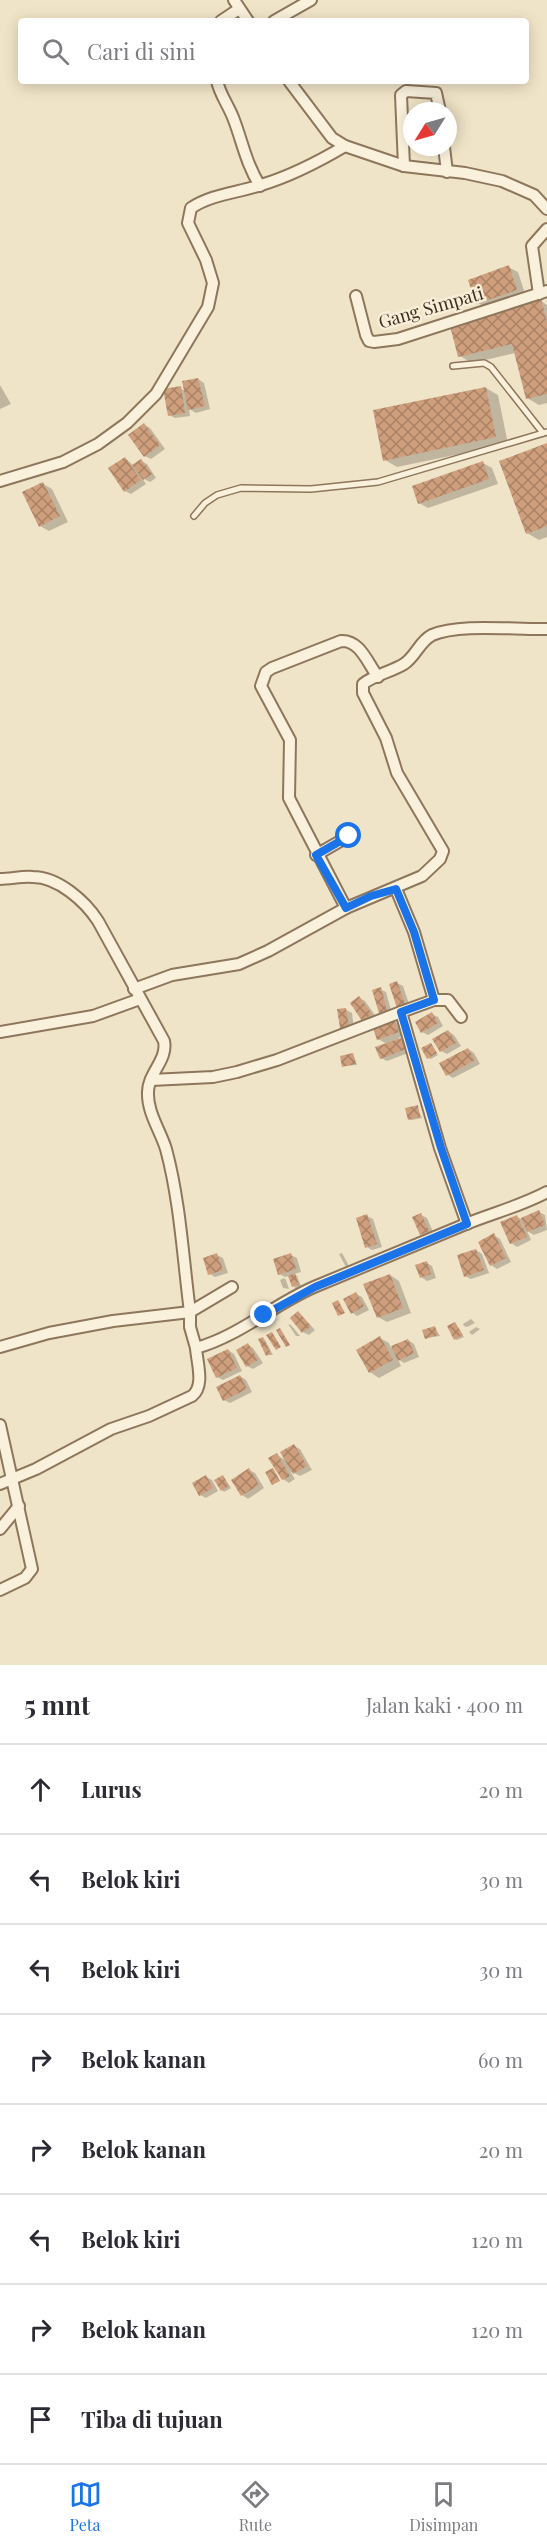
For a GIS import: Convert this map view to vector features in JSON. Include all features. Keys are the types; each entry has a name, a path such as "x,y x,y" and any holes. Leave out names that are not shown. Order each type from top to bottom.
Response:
{"street":[{"path":"279,18 310,0"},
{"path":"224,18 236,5 246,18"},
{"path":"217,84 234,119 248,165 260,186"},
{"path":"291,84 332,138 345,146 404,166 465,173 522,188 534,195 547,209"},
{"path":"403,142 401,94 406,91 436,93 438,102"},
{"path":"0,481 63,462 98,444 127,423 156,394 208,307 213,283 206,260 188,223 191,208 205,199 260,186 300,171 345,146"},
{"path":"404,156 404,166"},
{"path":"445,156 447,172"},
{"path":"543,292 532,246 547,229"},
{"name":"Gang Simpati","path":"356,296 366,335 374,342 399,339 543,292"},
{"path":"0,1032 93,1016 172,975 239,964 268,951 346,908 371,896 396,889 432,869 443,851 397,773 386,738 363,693 363,684 412,658 420,644 432,636 452,629 547,628"},
{"path":"346,908 316,855 289,798 290,740 262,690 262,678 266,672 279,665 341,641 351,640 378,677"},
{"path":"316,855 349,836"},
{"path":"0,879 34,877 47,879 85,903 98,921 165,1046 148,1092 151,1112 165,1148 175,1193 190,1327 196,1348 199,1378 196,1393 192,1396 149,1416 111,1429 36,1469 0,1484"},
{"path":"396,889 414,932 434,1000"},
{"path":"151,1080 213,1077 245,1070 442,998 448,1000 461,1017"},
{"path":"401,1012 441,1148 467,1224"},
{"path":"196,1348 242,1328 284,1302 315,1287 547,1192"},
{"path":"0,1347 49,1333 113,1321 190,1312 232,1287"},
{"path":"0,1425 32,1569 25,1578 0,1590"},
{"path":"0,1529 19,1506"}],"lane":[{"path":"194,516 205,503 217,495 241,488 311,489 378,482 545,432 491,367 484,363 453,366"}],"building":[{"path":"509,265 517,290 476,304 468,280"},
{"path":"541,299 547,322 547,394 526,399 512,344 458,357 449,322"},
{"path":"198,378 205,406 188,410 182,381"},
{"path":"181,386 185,413 168,416 163,389"},
{"path":"486,387 496,437 383,461 373,410"},
{"path":"144,423 160,445 144,457 128,435"},
{"path":"547,443 547,526 526,534 499,461"},
{"path":"125,457 141,480 124,492 108,468"},
{"path":"141,459 152,474 143,480 132,465"},
{"path":"483,461 489,479 418,504 412,486"},
{"path":"43,482 60,516 39,527 22,492"},
{"path":"397,981 405,1004 397,1008 389,984"},
{"path":"381,987 387,1011 379,1013 372,990"},
{"path":"359,996 372,1014 362,1021 350,1003"},
{"path":"346,1008 349,1027 340,1028 337,1009"},
{"path":"432,1012 438,1023 421,1033 415,1022"},
{"path":"395,1021 399,1032 377,1040 373,1028"},
{"path":"448,1030 456,1043 440,1052 432,1039"},
{"path":"401,1038 406,1049 380,1059 375,1047"},
{"path":"431,1043 437,1053 427,1059 421,1048"},
{"path":"468,1048 475,1060 446,1076 439,1063"},
{"path":"353,1053 356,1064 342,1067 340,1056"},
{"path":"418,1105 420,1117 408,1120 405,1108"},
{"path":"539,1210 545,1225 527,1232 521,1218"},
{"path":"421,1213 429,1231 420,1235 412,1217"},
{"path":"367,1214 377,1244 365,1248 356,1218"},
{"path":"517,1215 527,1237 510,1244 500,1222"},
{"path":"494,1233 506,1258 490,1266 478,1242"},
{"path":"476,1249 484,1270 464,1277 457,1255"},
{"path":"217,1253 223,1270 208,1275 203,1258"},
{"path":"291,1253 296,1269 278,1275 273,1259"},
{"path":"427,1261 431,1274 420,1278 415,1265"},
{"path":"295,1273 299,1285 292,1287 288,1276"},
{"path":"390,1274 403,1308 377,1318 363,1284"},
{"path":"356,1292 364,1306 351,1314 343,1299"},
{"path":"338,1300 345,1313 338,1316 332,1303"},
{"path":"298,1311 311,1326 302,1333 290,1318"},
{"path":"455,1322 463,1335 454,1340 447,1326"},
{"path":"435,1326 438,1335 425,1339 422,1330"},
{"path":"280,1328 290,1345 286,1347 276,1330"},
{"path":"272,1332 281,1347 276,1350 266,1335"},
{"path":"380,1336 393,1360 369,1373 356,1350"},
{"path":"263,1337 271,1354 266,1356 258,1339"},
{"path":"408,1339 414,1353 398,1361 391,1346"},
{"path":"248,1343 258,1360 246,1367 236,1350"},
{"path":"228,1349 237,1368 216,1378 207,1359"},
{"path":"240,1375 247,1389 223,1401 216,1387"},
{"path":"294,1444 307,1466 293,1474 280,1452"},
{"path":"277,1453 290,1476 282,1480 268,1458"},
{"path":"249,1468 259,1485 241,1496 231,1480"},
{"path":"273,1468 280,1481 272,1485 265,1472"},
{"path":"206,1475 213,1488 199,1496 192,1483"},
{"path":"223,1475 229,1486 221,1491 214,1480"}],"route":[{"path":"264,1315 315,1287 382,1257 426,1242 467,1224 441,1148 401,1012 434,1000 414,932 396,889 383,891 346,908 316,855 349,836"}]}
